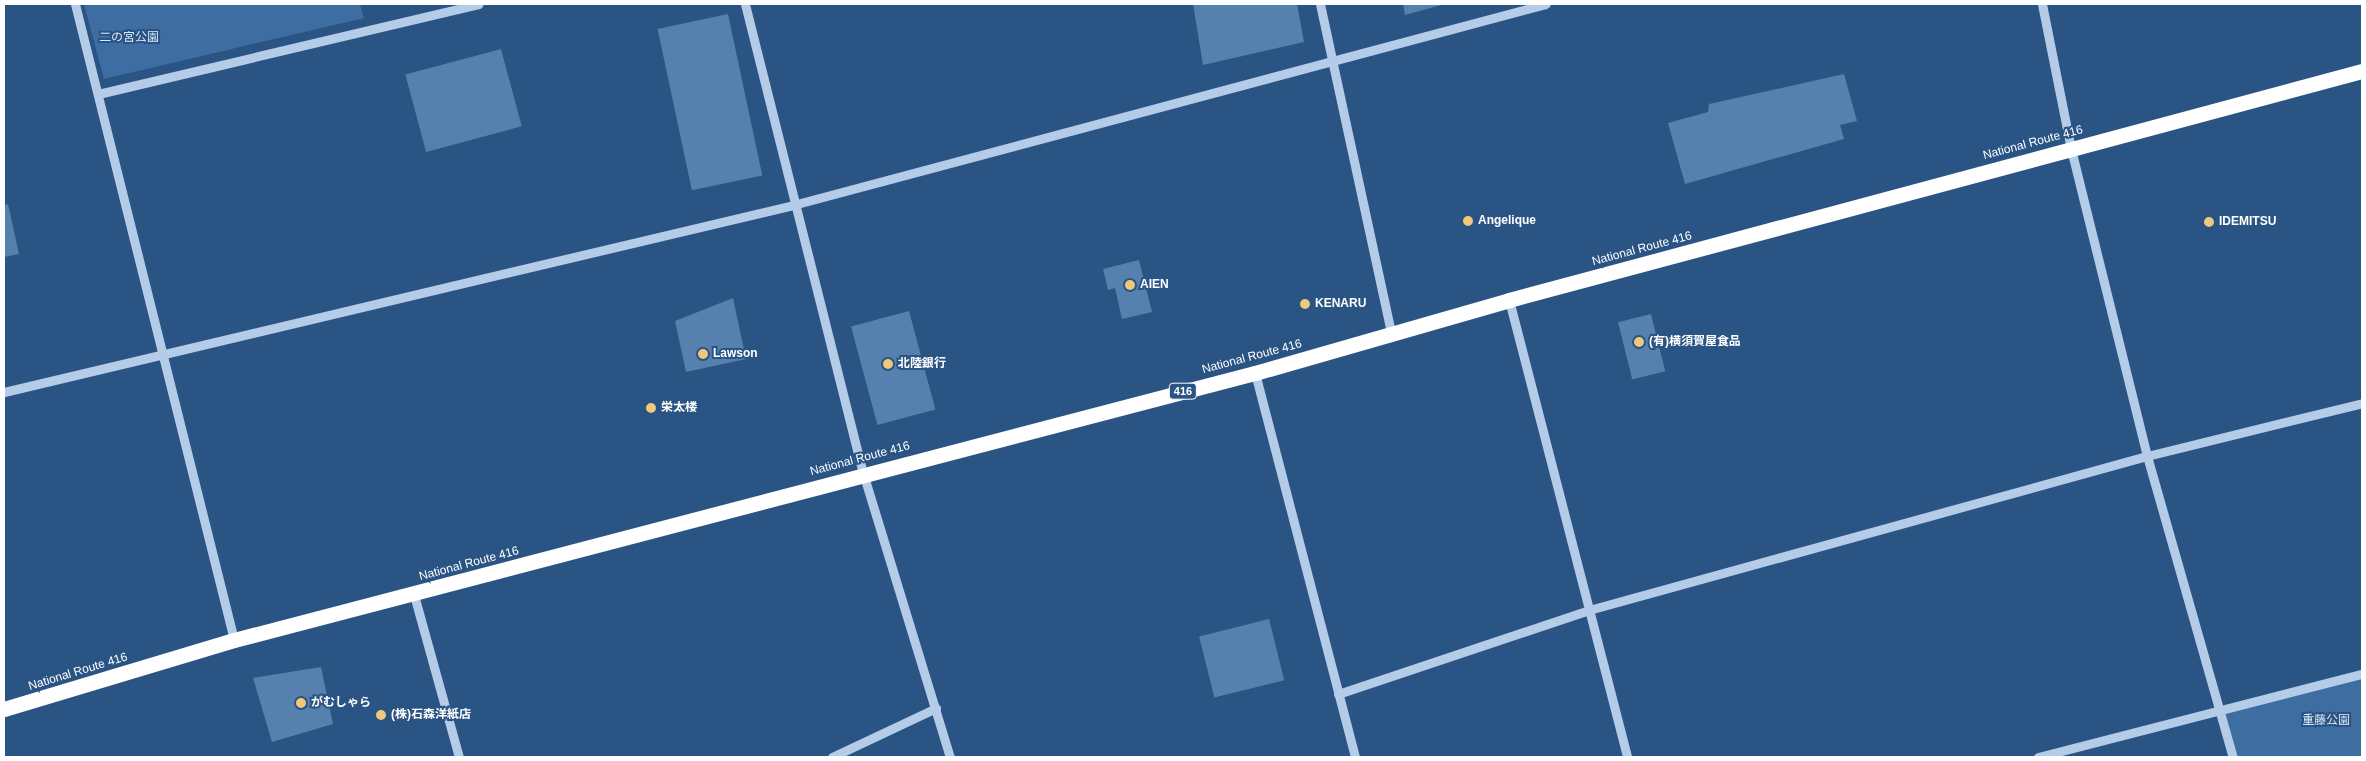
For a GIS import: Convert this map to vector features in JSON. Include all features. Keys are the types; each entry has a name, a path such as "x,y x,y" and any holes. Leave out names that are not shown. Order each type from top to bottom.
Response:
{"highway":[{"name":"National Route 416","path":"4,709 234,640 414,595 863,473 1255,373 1391,332 2362,71"}],"street":[{"path":"75,4 164,352 234,640"},
{"path":"98,94 479,4"},
{"path":"745,4 792,205 863,473 950,757"},
{"path":"1320,4 1391,332"},
{"path":"4,392 164,352 792,205 1332,58 1546,4"},
{"path":"2042,4 2071,149 2147,456 2222,709 2234,757"},
{"path":"1509,300 1627,757"},
{"path":"1255,373 1355,757"},
{"path":"1338,694 1589,610 2147,456 2362,403"},
{"path":"414,595 459,757"},
{"path":"2038,757 2362,674"},
{"path":"832,757 936,708"}],"green space":[{"name":"二の宮公園","path":"84,4 360,4 364,18 104,79"},
{"name":"重藤公園","path":"2362,676 2362,757 2233,757 2222,709"}],"building":[{"path":"1193,4 1297,4 1304,42 1203,65"},
{"path":"1403,4 1445,4 1405,15"},
{"path":"728,14 762,175 692,190 658,29"},
{"path":"501,49 522,126 426,152 405,75"},
{"path":"1844,74 1857,121 1840,125 1844,139 1685,184 1668,123 1708,112 1709,104"},
{"path":"8,204 19,254 4,257 4,206"},
{"path":"1139,260 1152,312 1122,319 1115,288 1108,290 1103,269"},
{"path":"733,298 746,359 686,372 675,321"},
{"path":"909,311 935,410 877,425 851,327"},
{"path":"1651,314 1665,371 1632,379 1618,322"},
{"path":"1269,619 1284,680 1214,698 1199,636"},
{"path":"321,667 333,724 272,742 253,678"}],"place":[{"name":"Angelique","path":"1468,221"},
{"name":"IDEMITSU","path":"2209,222"},
{"name":"AIEN","path":"1130,285"},
{"name":"KENARU","path":"1305,304"},
{"name":"(有)横須賀屋食品","path":"1639,342"},
{"name":"Lawson","path":"703,354"},
{"name":"北陸銀行","path":"888,364"},
{"name":"栄太楼","path":"651,408"},
{"name":"がむしゃら","path":"301,703"},
{"name":"(株)石森洋紙店","path":"381,715"}]}
